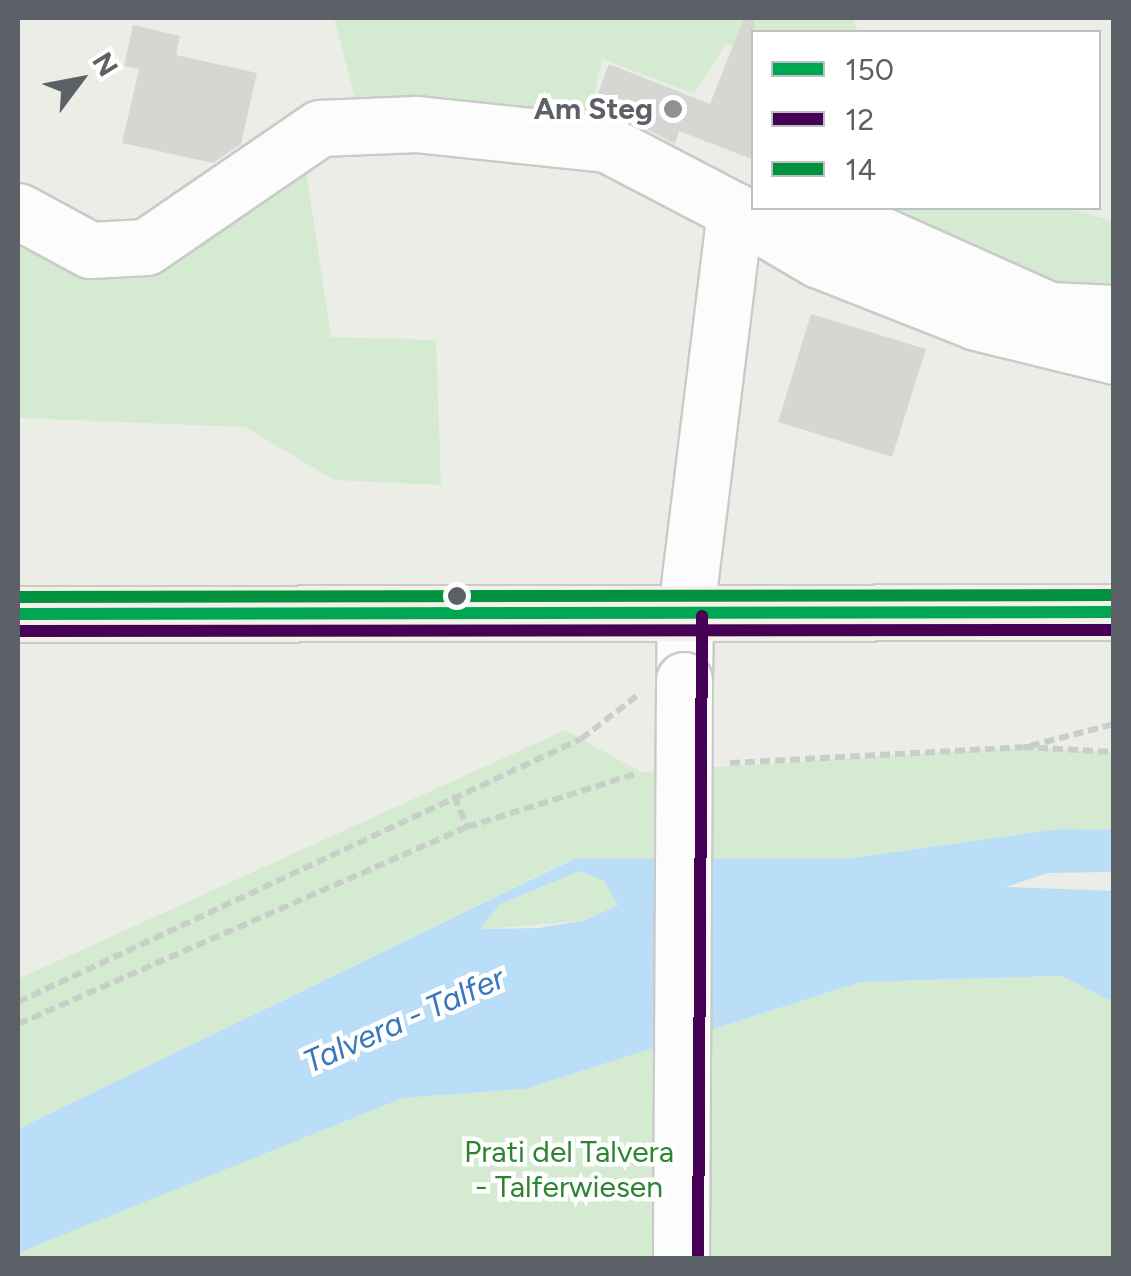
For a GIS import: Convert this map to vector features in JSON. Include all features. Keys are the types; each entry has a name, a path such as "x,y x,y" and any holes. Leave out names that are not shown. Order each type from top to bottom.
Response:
{"main road":[{"path":"18,614 685,616 1114,612"}],"street":[{"path":"18,211 90,250 146,248 320,128 416,124 607,144 819,260 976,322 1114,356"},
{"path":"735,211 866,228 1049,310 1114,312"},
{"path":"681,1258 685,616 735,211"}],"path":[{"path":"1024,747 1114,724"},
{"path":"18,1002 594,729"},
{"path":"710,765 1024,747 1114,752"},
{"path":"18,1024 467,827 572,789 658,770"},
{"path":"454,795 467,827"}],"green space":[{"path":"334,18 853,18 857,30 751,30 751,51 726,44 694,94 602,59 590,115 355,98"},
{"path":"303,150 331,337 436,340 441,485 334,480 245,427 18,418 18,215 90,250"},
{"path":"782,210 1073,210 1113,221 1113,367"},
{"path":"565,730 641,772 1023,747 1113,752 1113,830 1059,829 845,859 573,859 18,1129 18,979"},
{"path":"580,871 604,881 618,905 586,920 479,930 500,904"},
{"name":"Prati del Talvera - Talferwiesen","path":"1062,976 1113,1002 1113,1258 18,1258 18,1253 403,1098 525,1089 861,982"}],"water":[{"path":"1059,829 1113,830 1113,872 1048,873 963,901 952,912 957,920 1027,935 1113,967 1113,1002 1062,976 861,982 525,1089 403,1098 18,1253 18,1129 574,859 845,859","holes":["580,871 604,881 618,905 586,920 538,928 480,929 500,904"]}],"building":[{"name":"Am Steg","path":"744,18 754,18 751,159 679,131 675,144 621,116 591,111 609,64 710,104"},
{"path":"133,25 180,36 176,55 257,73 241,144 213,163 122,143 139,69 124,66"},
{"path":"811,314 926,349 892,457 778,422"}],"waterway":[{"name":"Talvera - Talfer","path":"880,921 1114,930"}],"transit line":[{"name":"14","path":"18,597 1114,595"},
{"name":"150","path":"18,614 1114,612"},
{"name":"12","path":"698,1258 702,616"},
{"name":"12","path":"18,631 1114,630"}],"place":[{"name":"Am Steg","path":"673,109"}]}
